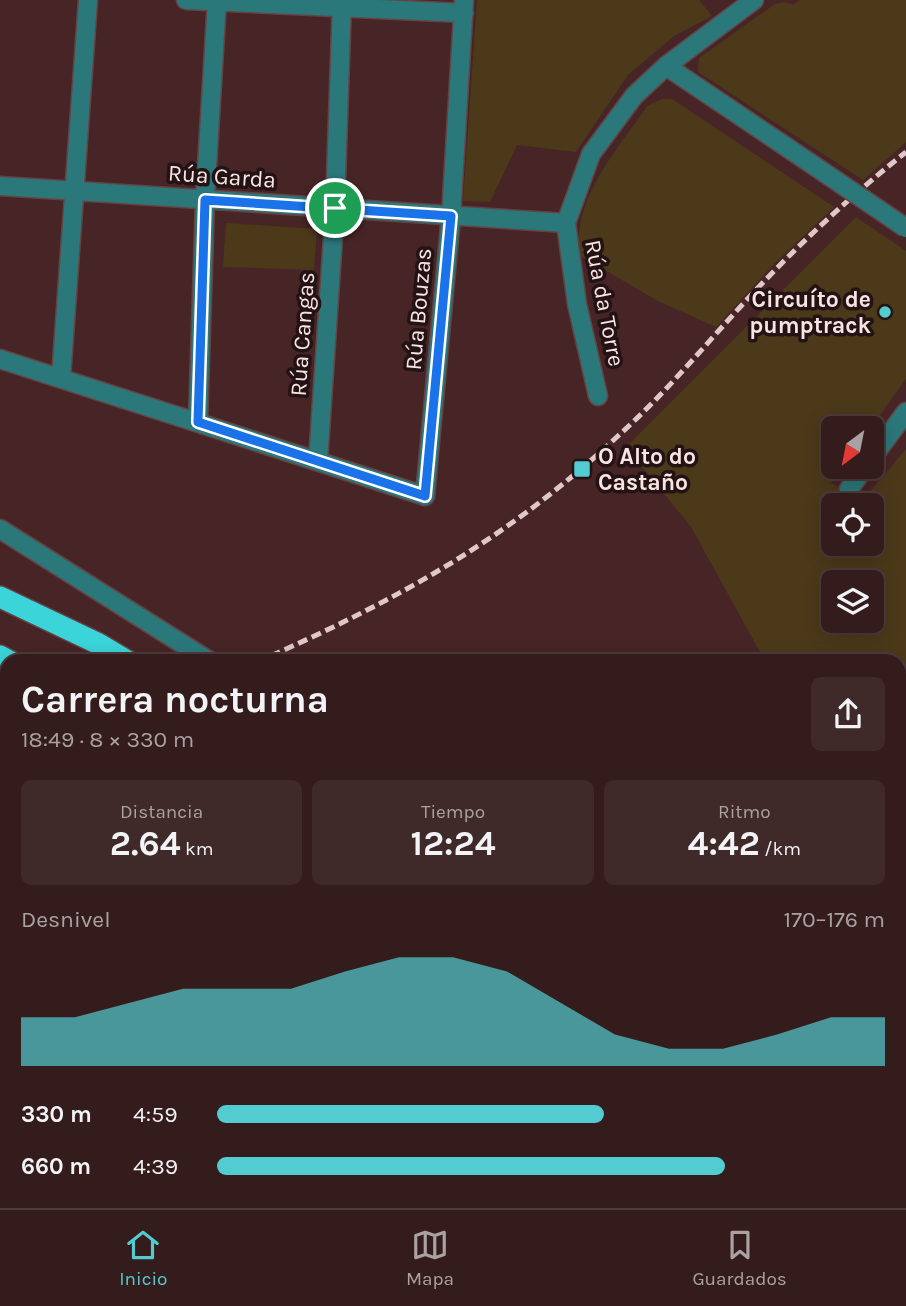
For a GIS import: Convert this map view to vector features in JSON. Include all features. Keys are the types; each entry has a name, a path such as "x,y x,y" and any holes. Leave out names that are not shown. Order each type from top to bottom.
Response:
{"highway":[{"path":"0,597 116,654"}],"street":[{"path":"61,378 88,0"},
{"path":"186,0 464,7"},
{"name":"Rúa da Torre","path":"598,396 577,304 566,223 592,154 634,96 666,66 754,0"},
{"path":"198,422 205,200 217,1"},
{"name":"Rúa Cangas","path":"318,461 335,208 342,4"},
{"name":"Rúa Bouzas","path":"318,461 425,496 451,216 464,7"},
{"path":"666,66 906,228"},
{"name":"Rúa Garda","path":"0,186 566,223"},
{"path":"0,359 318,461"},
{"path":"884,442 906,412"},
{"path":"849,489 856,480"},
{"path":"0,529 198,654"}],"shaded area":[{"path":"477,0 699,0 712,16 674,36 628,75 576,152 517,145 490,202 463,201"},
{"path":"800,0 906,0 906,142 863,180 698,72 699,58 775,4 785,2 793,5"},
{"path":"662,99 672,99 834,207 774,264 716,327 658,301 579,255 583,214 599,176 647,106"},
{"path":"856,217 906,251 906,379 879,416 821,416 821,480 833,480 831,483 847,493 821,493 821,556 884,556 884,493 869,493 880,480 884,480 884,475 906,449 906,654 761,654 691,527 626,447"},
{"path":"226,223 317,229 314,270 223,267"}],"railway":[{"path":"275,654 403,591 448,565 535,506 637,418 790,255 906,152"}],"place":[{"name":"Circuíto de pumptrack","path":"885,312"},
{"name":"O Alto do Castaño","path":"582,469"}],"route":[{"path":"205,200 335,208 451,216 425,496 198,422 205,200"}]}
